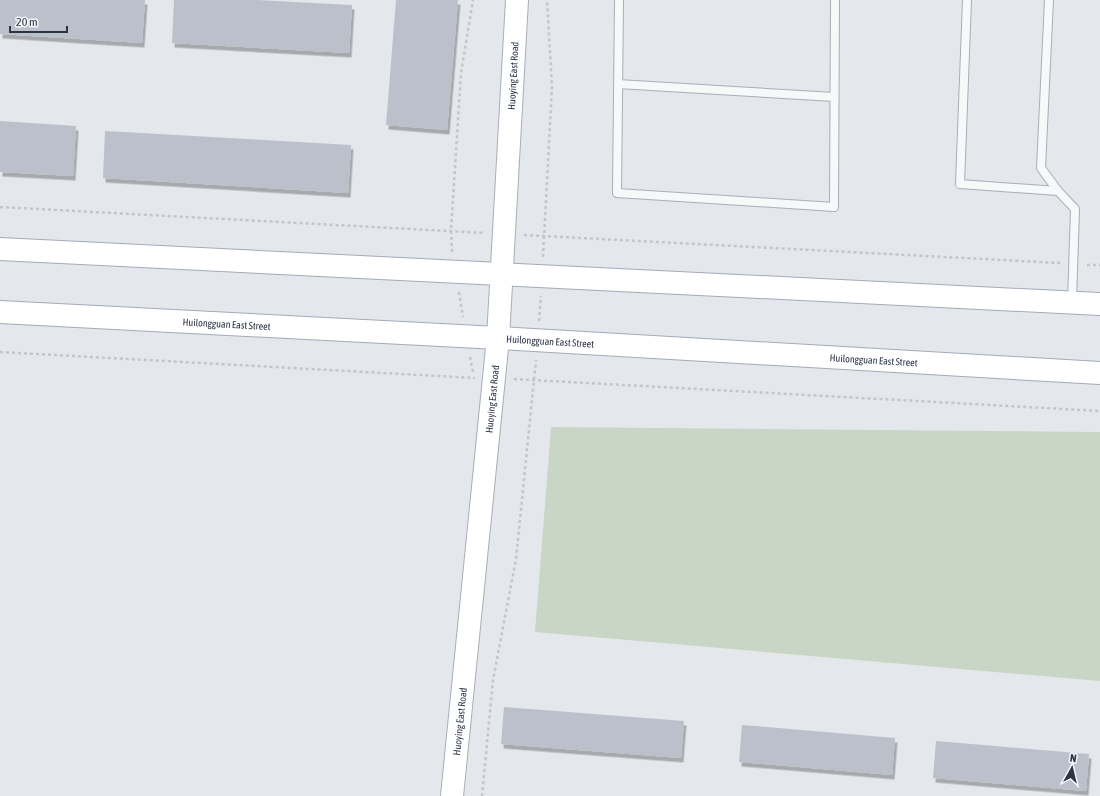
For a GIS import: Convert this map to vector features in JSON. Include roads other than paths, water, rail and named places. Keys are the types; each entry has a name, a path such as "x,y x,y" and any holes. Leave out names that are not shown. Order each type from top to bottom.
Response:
{"main road":[{"name":"Huoying East Road","path":"452,796 498,338 517,0"},
{"path":"0,250 1100,304"},
{"name":"Huilongguan East Street","path":"0,312 467,336 1100,373"}],"lane":[{"path":"618,0 617,193 834,207 835,0"},
{"path":"966,0 960,184 1058,191"},
{"path":"1049,0 1041,168 1058,191 1075,209 1072,303"},
{"path":"618,84 834,97"}]}
